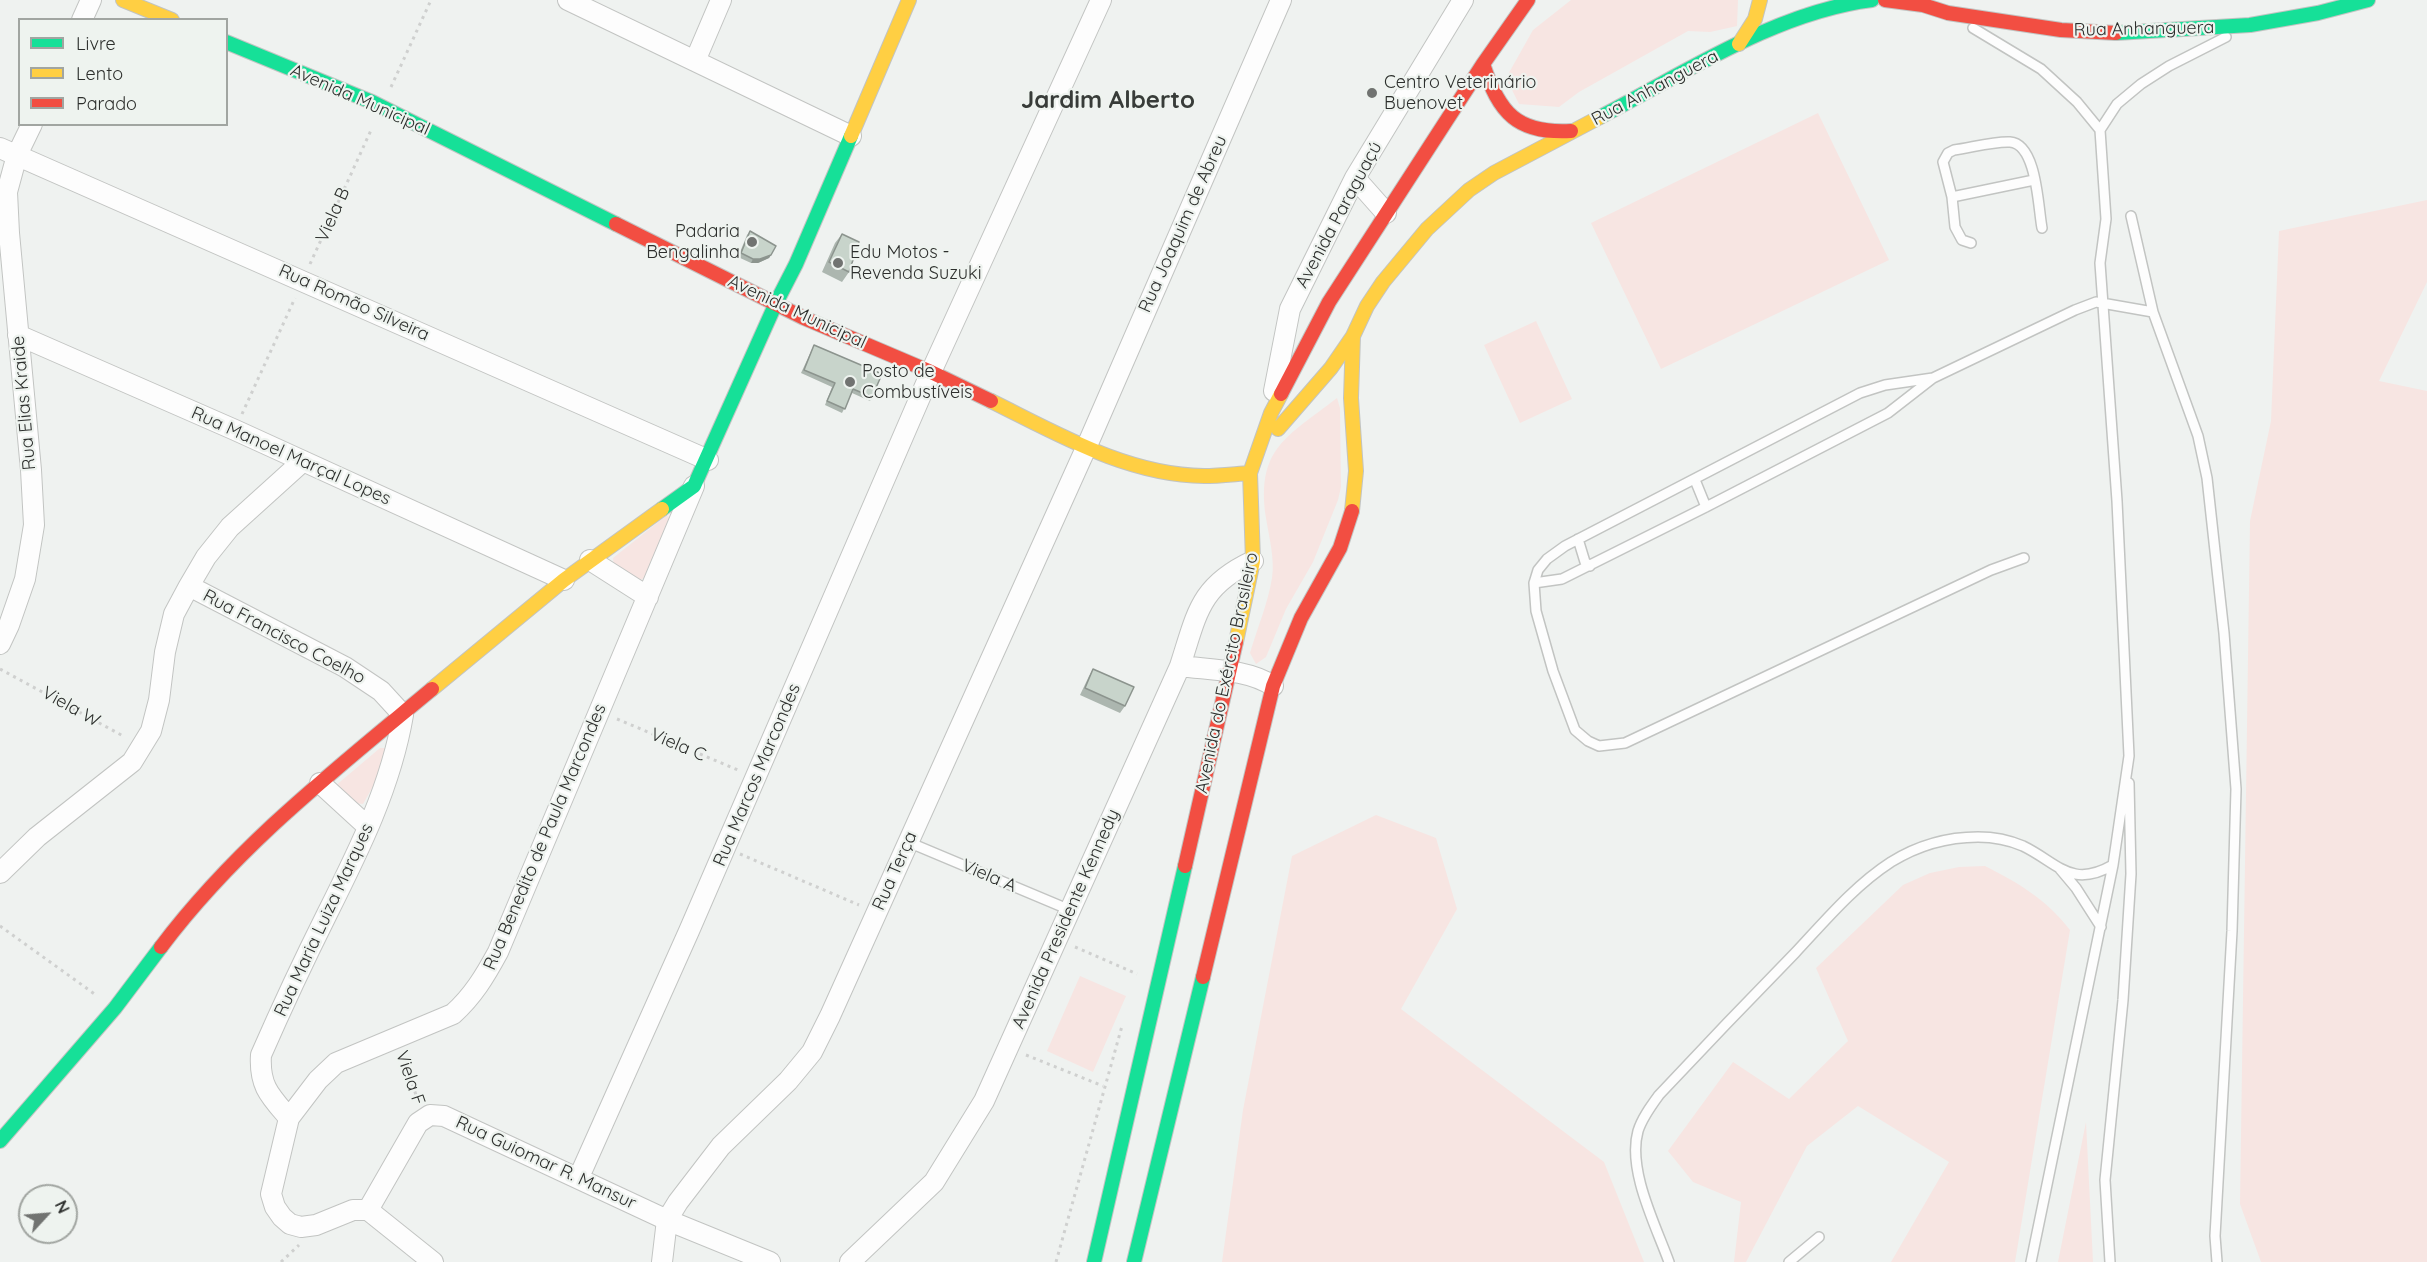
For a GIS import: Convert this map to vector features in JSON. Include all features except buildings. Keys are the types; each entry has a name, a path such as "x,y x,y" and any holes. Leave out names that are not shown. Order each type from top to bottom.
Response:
{"main road":[{"path":"123,0 167,18"},
{"path":"0,1141 115,1008 185,915 257,838 564,580 694,486 708,460 776,303 796,264 909,0"},
{"name":"Avenida do Exército Brasileiro","path":"1094,1262 1230,673 1254,545 1250,473 1271,413 1329,302 1528,0"},
{"path":"1739,44 1755,19 1760,0"},
{"name":"Rua Anhanguera","path":"1574,131 1739,44 1797,17 1841,4 1872,0"},
{"name":"Rua Anhanguera","path":"1885,0 1923,5 1948,13 2061,30 2109,33 2250,25 2318,13 2368,0"},
{"name":"Avenida Municipal","path":"228,43 382,107 804,318 931,372 1086,448 1150,469 1203,476 1250,473"},
{"path":"1484,64 1491,88 1508,115 1535,130 1549,134 1574,131"},
{"path":"1250,473 1288,415 1331,368 1353,336 1367,306 1383,282 1447,208 1494,173 1574,131"},
{"path":"1134,1262 1273,686 1301,618 1340,548 1352,512 1356,471 1351,387 1353,336"}],"street":[{"path":"83,18 91,0"},
{"path":"568,0 851,136"},
{"path":"695,61 721,0"},
{"name":"Rua Marcos Marcondes","path":"579,1177 726,848 931,372 1101,0"},
{"name":"Rua Joaquim de Abreu","path":"1086,448 1281,0"},
{"name":"Avenida Paraguaçú","path":"1271,413 1290,309 1355,178 1463,0"},
{"name":"Rua Elias Kraide","path":"0,644 25,579 34,525 9,233 8,192 9,151 30,126"},
{"name":"Rua Romão Silveira","path":"9,151 708,460"},
{"path":"1355,178 1386,213"},
{"name":"Rua Manoel Marçal Lopes","path":"18,335 235,430 564,580"},
{"name":"Rua Terça","path":"662,1262 667,1220 678,1202 721,1146 788,1081 812,1052 1086,448"},
{"path":"0,873 37,837 132,762 151,731 159,700 165,652 174,614 189,586 206,557 230,527 303,461"},
{"name":"Rua Benedito de Paula Marcondes","path":"368,1210 353,1210 316,1225 301,1227 290,1224 282,1217 275,1207 271,1194 289,1118 318,1080 336,1063 453,1014 468,1000 485,977 498,952 694,486"},
{"path":"590,561 648,597"},
{"name":"Avenida Presidente Kennedy","path":"850,1262 934,1182 984,1101 1180,666 1201,603 1214,586 1232,571 1252,561"},
{"name":"Rua Francisco Coelho","path":"189,586 345,667 381,691 403,715"},
{"path":"1180,666 1254,676 1273,686"},
{"name":"Rua Maria Luiza Marques","path":"289,1118 270,1095 263,1081 260,1073 261,1054 388,780 403,715"},
{"path":"320,783 368,827"},
{"name":"Rua Guiomar R. Mansur","path":"424,1119 430,1115 444,1116 667,1220 770,1262"},
{"path":"424,1119 418,1123 368,1210 433,1262"}],"lane":[{"path":"1948,13 2042,69 2077,102 2100,130 2106,219 2100,263 2117,501 2129,756 2131,874 2123,1000 2105,1180 2110,1262"},
{"path":"2100,130 2117,104 2141,84 2169,66 2250,25"},
{"path":"1971,243 1962,240 1955,226 1952,197 1943,162 1948,153 1954,150 2011,142 2022,147 2030,157 2042,228"},
{"path":"1952,197 2034,180"},
{"path":"2131,216 2153,312 2198,436 2207,478 2224,633 2236,789 2232,931 2215,1236 2217,1262"},
{"path":"1534,583 1562,579 1590,566 1888,413 1933,378 2075,310 2096,302 2153,312"},
{"path":"1933,378 1886,385 1860,393 1578,539 1547,559 1534,583 1538,619 1553,671 1575,730 1588,741 1599,746 1625,742 1991,570 2024,558"},
{"path":"1695,480 1706,507"},
{"path":"1578,539 1582,557 1590,566"},
{"path":"2031,1262 2113,866 2129,756"},
{"path":"1669,1262 1636,1163 1638,1132 1647,1113 1659,1095 1847,898 1890,863 1914,850 1957,839 1978,837 2022,845 2058,867 2085,876 2094,875 2113,866"},
{"name":"Viela A","path":"908,842 1070,910"},
{"path":"2058,867 2076,888 2101,927"},
{"path":"1789,1262 1819,1237"}],"path":[{"name":"Viela B","path":"235,430 430,0"},
{"name":"Viela W","path":"0,669 141,746"},
{"name":"Viela C","path":"599,712 756,777"},
{"path":"726,848 877,913"},
{"path":"0,926 115,1008"},
{"path":"1057,939 1137,974"},
{"path":"1056,1262 1124,1019"},
{"name":"Viela F","path":"396,1038 424,1119"},
{"path":"1008,1047 1104,1086"}],"shaded area":[{"path":"1571,0 1738,0 1737,26 1710,32 1688,31 1579,92 1559,107 1519,104 1506,78 1533,30"},
{"path":"1818,113 1889,260 1661,369 1591,223"},
{"path":"2427,200 2427,282 2379,381 2427,391 2427,1262 2261,1262 2240,1204 2250,521 2271,421 2279,231"},
{"path":"1536,321 1572,399 1520,423 1484,345"},
{"path":"1337,398 1340,408 1341,487 1338,500 1313,562 1286,609 1266,657 1256,664 1250,653 1268,597 1273,571 1264,494 1266,475 1279,446 1303,423"},
{"path":"667,515 672,522 644,578 636,583 614,570 613,558"},
{"path":"380,748 385,748 386,753 375,783 363,804 348,802 334,787"},
{"path":"1376,815 1436,838 1457,909 1401,1009 1604,1162 1644,1262 1222,1262 1243,1110 1292,856"},
{"path":"1985,866 2032,893 2070,930 2015,1262 1891,1262 1949,1162 1858,1106 1807,1146 1746,1262 1734,1262 1741,1202 1693,1182 1668,1151 1733,1062 1789,1099 1848,1041 1816,968 1903,885 1930,873 1959,867"},
{"path":"1080,976 1126,996 1093,1072 1047,1051"},
{"path":"2086,1122 2093,1262 2058,1262"}],"traffic: fast":[{"path":"1600,117 1732,46 1766,31 1801,17 1872,0"},
{"path":"2116,33 2250,25 2318,13 2368,0"},
{"path":"228,43 372,102 616,224"},
{"path":"662,509 694,486 776,303 796,264 851,136"},
{"path":"1094,1262 1185,866"},
{"path":"0,1141 115,1008 161,947"},
{"path":"1134,1262 1203,977"}],"traffic: slow":[{"path":"123,0 167,18"},
{"path":"851,136 909,0"},
{"path":"1739,44 1755,19 1760,0"},
{"path":"1352,511 1356,471 1351,398 1353,336 1367,306 1383,282 1427,229 1469,190 1494,173 1600,117"},
{"path":"1278,429 1331,368 1353,336"},
{"path":"1236,642 1253,561 1250,473 1271,413 1281,394"},
{"path":"991,401 1068,439 1120,461 1148,469 1204,476 1250,473"},
{"path":"432,689 564,580 662,509"}],"traffic: jam":[{"path":"1281,394 1329,302 1483,64 1528,0"},
{"path":"1885,0 1923,5 1948,13 2061,30 2116,33"},
{"path":"1483,64 1496,96 1513,117 1537,129 1571,131"},
{"path":"616,224 804,318 931,372 991,401"},
{"path":"1203,977 1273,686 1301,618 1340,548 1352,511"},
{"path":"1185,866 1236,642"},
{"path":"161,947 222,875 255,842 324,779 432,689"}],"place":[{"name":"Centro Veterinário Buenovet","path":"1372,93"},
{"name":"Padaria Bengalinha","path":"752,242"},
{"name":"Edu Motos - Revenda Suzuki","path":"838,263"},
{"name":"Posto de Combustíveis","path":"850,382"}],"district":[{"name":"Jardim Alberto","path":"1108,101"}]}
